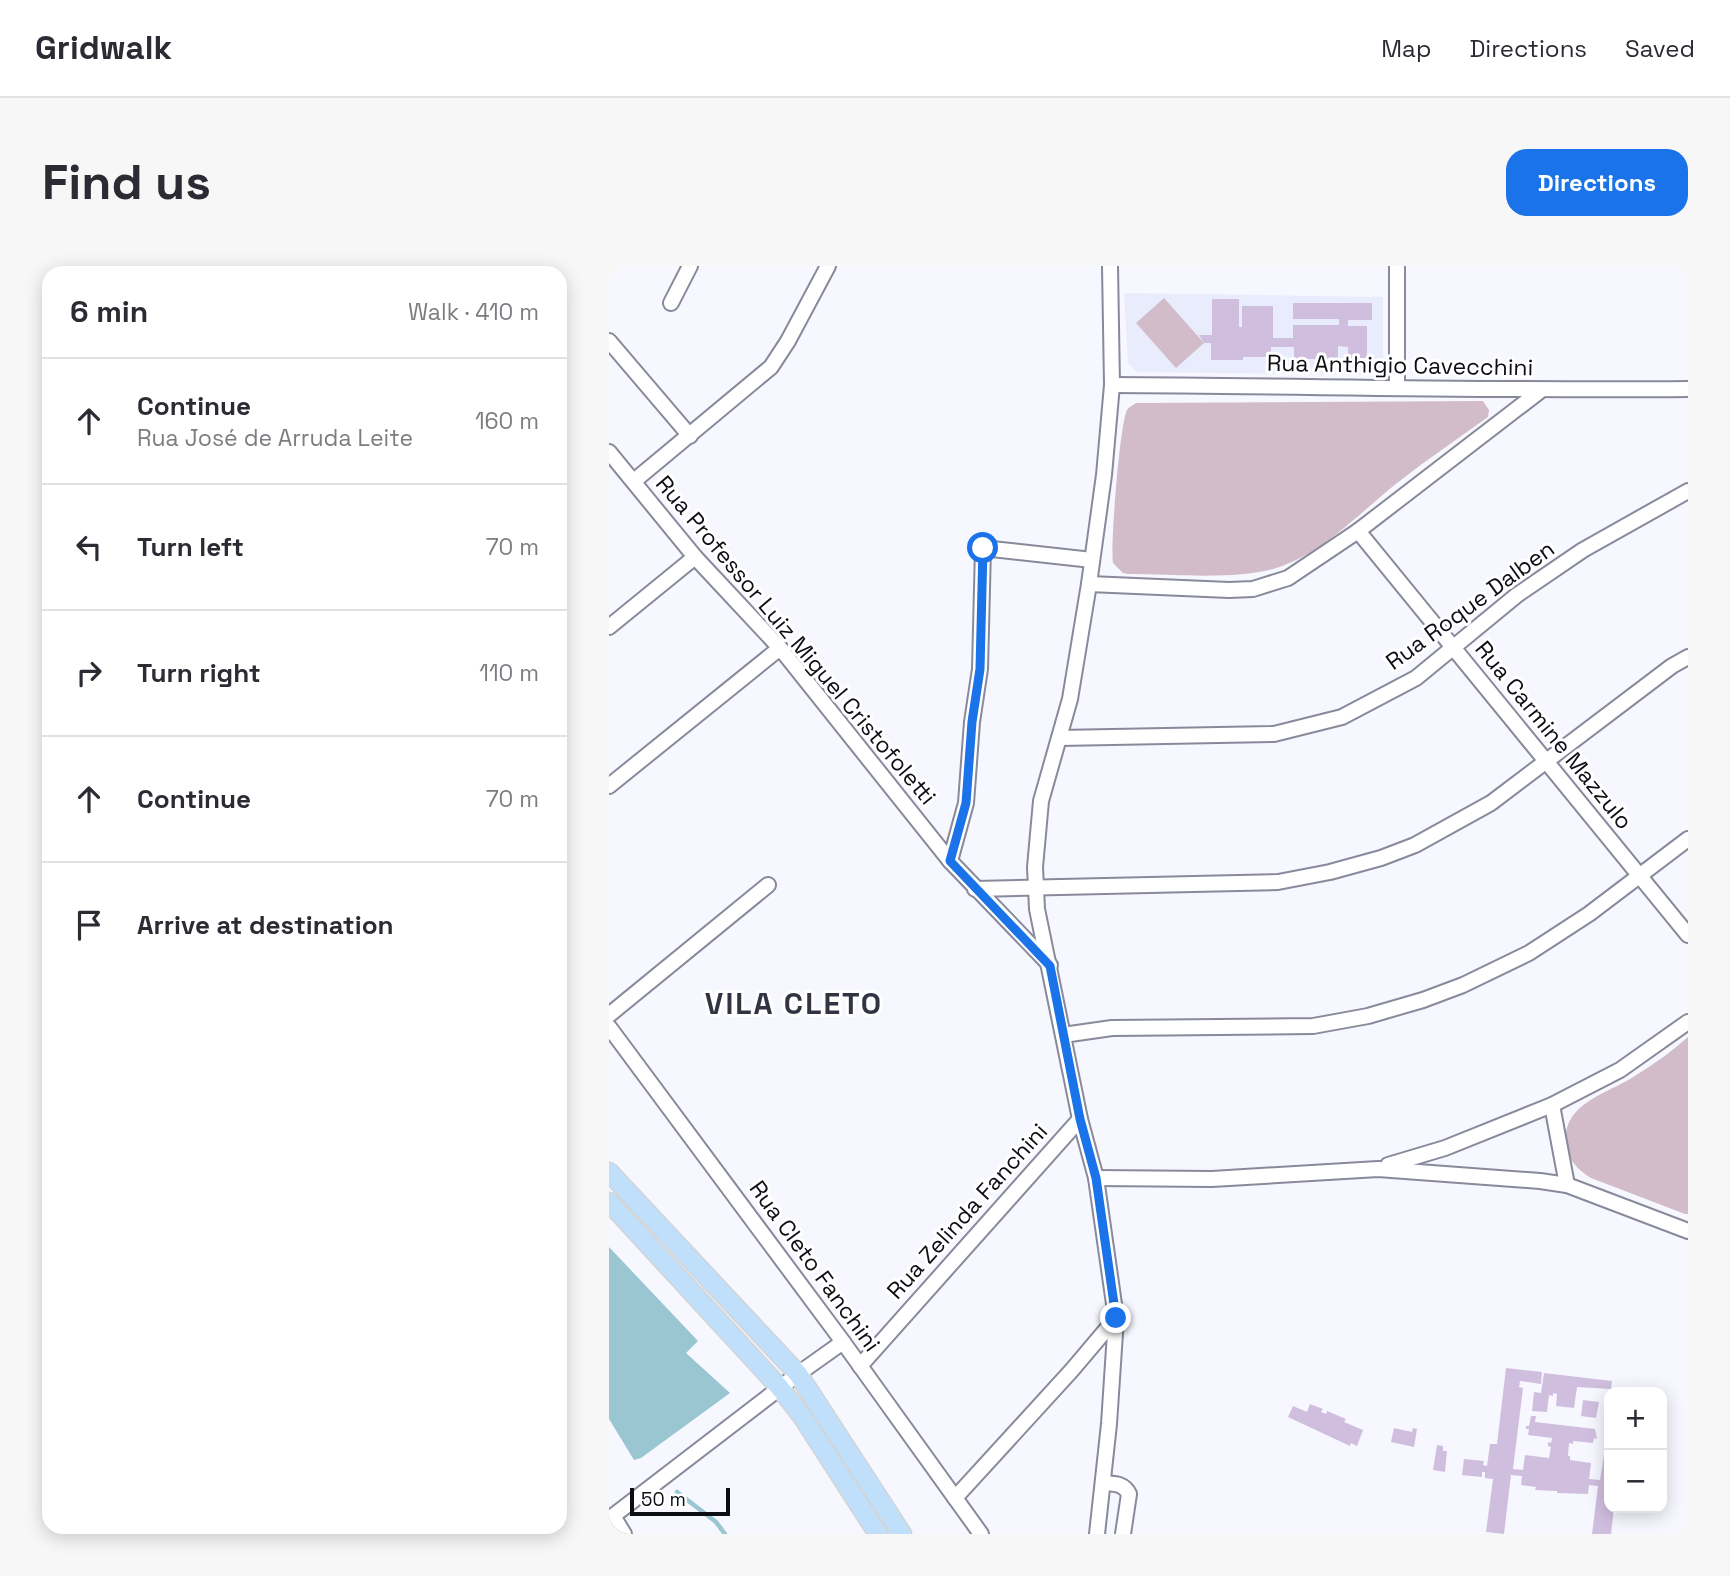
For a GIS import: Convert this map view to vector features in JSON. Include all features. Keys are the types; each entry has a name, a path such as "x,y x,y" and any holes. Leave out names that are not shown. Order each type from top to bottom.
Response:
{"main road":[{"path":"609,1172 798,1374 902,1534"},
{"path":"609,1202 780,1388 802,1416 878,1534"}],"street":[{"path":"671,303 690,266"},
{"path":"634,481 771,367 828,266"},
{"path":"1097,1534 1116,1318 1096,1178 1080,1119 1037,909 1035,887 1041,801 1070,699 1104,475 1112,385 1110,266"},
{"path":"1397,266 1397,386"},
{"path":"609,341 690,436"},
{"name":"Rua Anthigio Cavecchini","path":"1112,385 1397,386 1540,391 1688,389"},
{"path":"1089,584 1229,590 1252,589 1288,578 1358,531 1540,391"},
{"name":"Rua Professor Luiz Miguel Cristofoletti","path":"609,452 695,557 780,648 950,861 1050,966"},
{"name":"Rua Roque Dalben","path":"1059,738 1275,734 1342,716 1416,678 1517,595 1583,550 1688,491"},
{"name":"Rua Carmine Mazzulo","path":"1358,531 1688,935"},
{"path":"950,861 966,803 972,722 980,669 983,548 1092,560"},
{"path":"609,627 695,557"},
{"path":"609,786 780,648"},
{"path":"975,889 1278,882 1381,858 1415,845 1491,803 1672,666 1688,657"},
{"path":"1063,1035 1112,1028 1313,1026 1368,1016 1423,1000 1501,968 1589,914 1688,839"},
{"path":"609,1015 768,885"},
{"path":"1378,1169 1444,1148 1552,1105 1620,1070 1688,1022"},
{"name":"Rua Cleto Fanchini","path":"609,1027 843,1342 981,1534"},
{"path":"1552,1105 1567,1185"},
{"name":"Rua Zelinda Fanchini","path":"860,1366 1080,1119"},
{"path":"1444,1148 1439,1161 1444,1174"},
{"path":"1096,1178 1212,1179 1378,1169 1567,1185 1688,1231"},
{"path":"955,1498 1116,1318"},
{"path":"624,1534 611,1517 843,1342"},
{"path":"1103,1483 1124,1486 1129,1494 1123,1534"}],"shaded area":[{"path":"1124,293 1383,297 1383,366 1377,375 1137,372 1128,363"},
{"path":"1164,298 1204,343 1176,368 1136,323"},
{"path":"1483,401 1489,410 1488,417 1412,472 1324,543 1291,562 1257,572 1202,576 1128,574 1123,573 1113,563 1114,511 1121,437 1127,410 1136,403"},
{"path":"1688,1037 1688,1214 1685,1214 1591,1178 1582,1172 1569,1155 1566,1131 1577,1111 1586,1103 1630,1079"}],"water":[{"path":"609,1247 698,1341 686,1353 730,1393 641,1458 634,1460 609,1419"}],"building":[{"path":"1212,299 1239,299 1239,327 1242,327 1242,306 1273,306 1273,338 1293,338 1293,325 1339,325 1339,319 1293,319 1293,303 1372,303 1372,320 1348,320 1348,326 1367,326 1367,358 1348,358 1348,347 1338,346 1338,359 1294,359 1294,347 1271,347 1271,357 1211,360 1211,343 1204,343 1199,335 1212,335"},
{"path":"1506,1368 1542,1372 1541,1384 1520,1381 1519,1387 1523,1388 1513,1469 1523,1470 1525,1455 1549,1458 1551,1447 1548,1442 1551,1443 1552,1438 1528,1435 1529,1429 1526,1429 1526,1426 1529,1426 1531,1416 1536,1416 1535,1422 1595,1429 1597,1439 1594,1438 1593,1443 1569,1443 1568,1456 1570,1460 1591,1463 1589,1479 1600,1480 1604,1455 1604,1513 1613,1513 1611,1534 1592,1534 1598,1486 1589,1485 1588,1494 1557,1493 1521,1485 1522,1476 1511,1475 1504,1534 1486,1532 1493,1479 1485,1478 1485,1472 1482,1472 1482,1477 1462,1475 1464,1459 1484,1461 1483,1465 1487,1466 1490,1444 1497,1444"},
{"path":"1544,1373 1612,1381 1611,1387 1604,1389 1577,1387 1574,1408 1556,1406 1557,1394 1553,1393 1553,1396 1549,1395 1547,1412 1532,1411 1534,1392 1541,1393"},
{"path":"1583,1400 1599,1402 1596,1418 1581,1416"},
{"path":"1310,1404 1323,1409 1321,1412 1326,1414 1327,1411 1346,1419 1344,1422 1363,1430 1357,1446 1351,1443 1350,1446 1288,1417 1293,1406 1307,1412"},
{"path":"1394,1428 1412,1432 1413,1428 1417,1429 1414,1447 1391,1442"},
{"path":"1437,1445 1443,1446 1443,1451 1447,1451 1445,1472 1433,1470"}],"waterway":[{"path":"677,1492 716,1522 725,1534"}],"district":[{"name":"VILA CLETO","path":"794,1004"}],"route":[{"path":"983,548 980,669 972,722 966,803 950,861 1050,966 1080,1119 1096,1178 1116,1318"}]}
